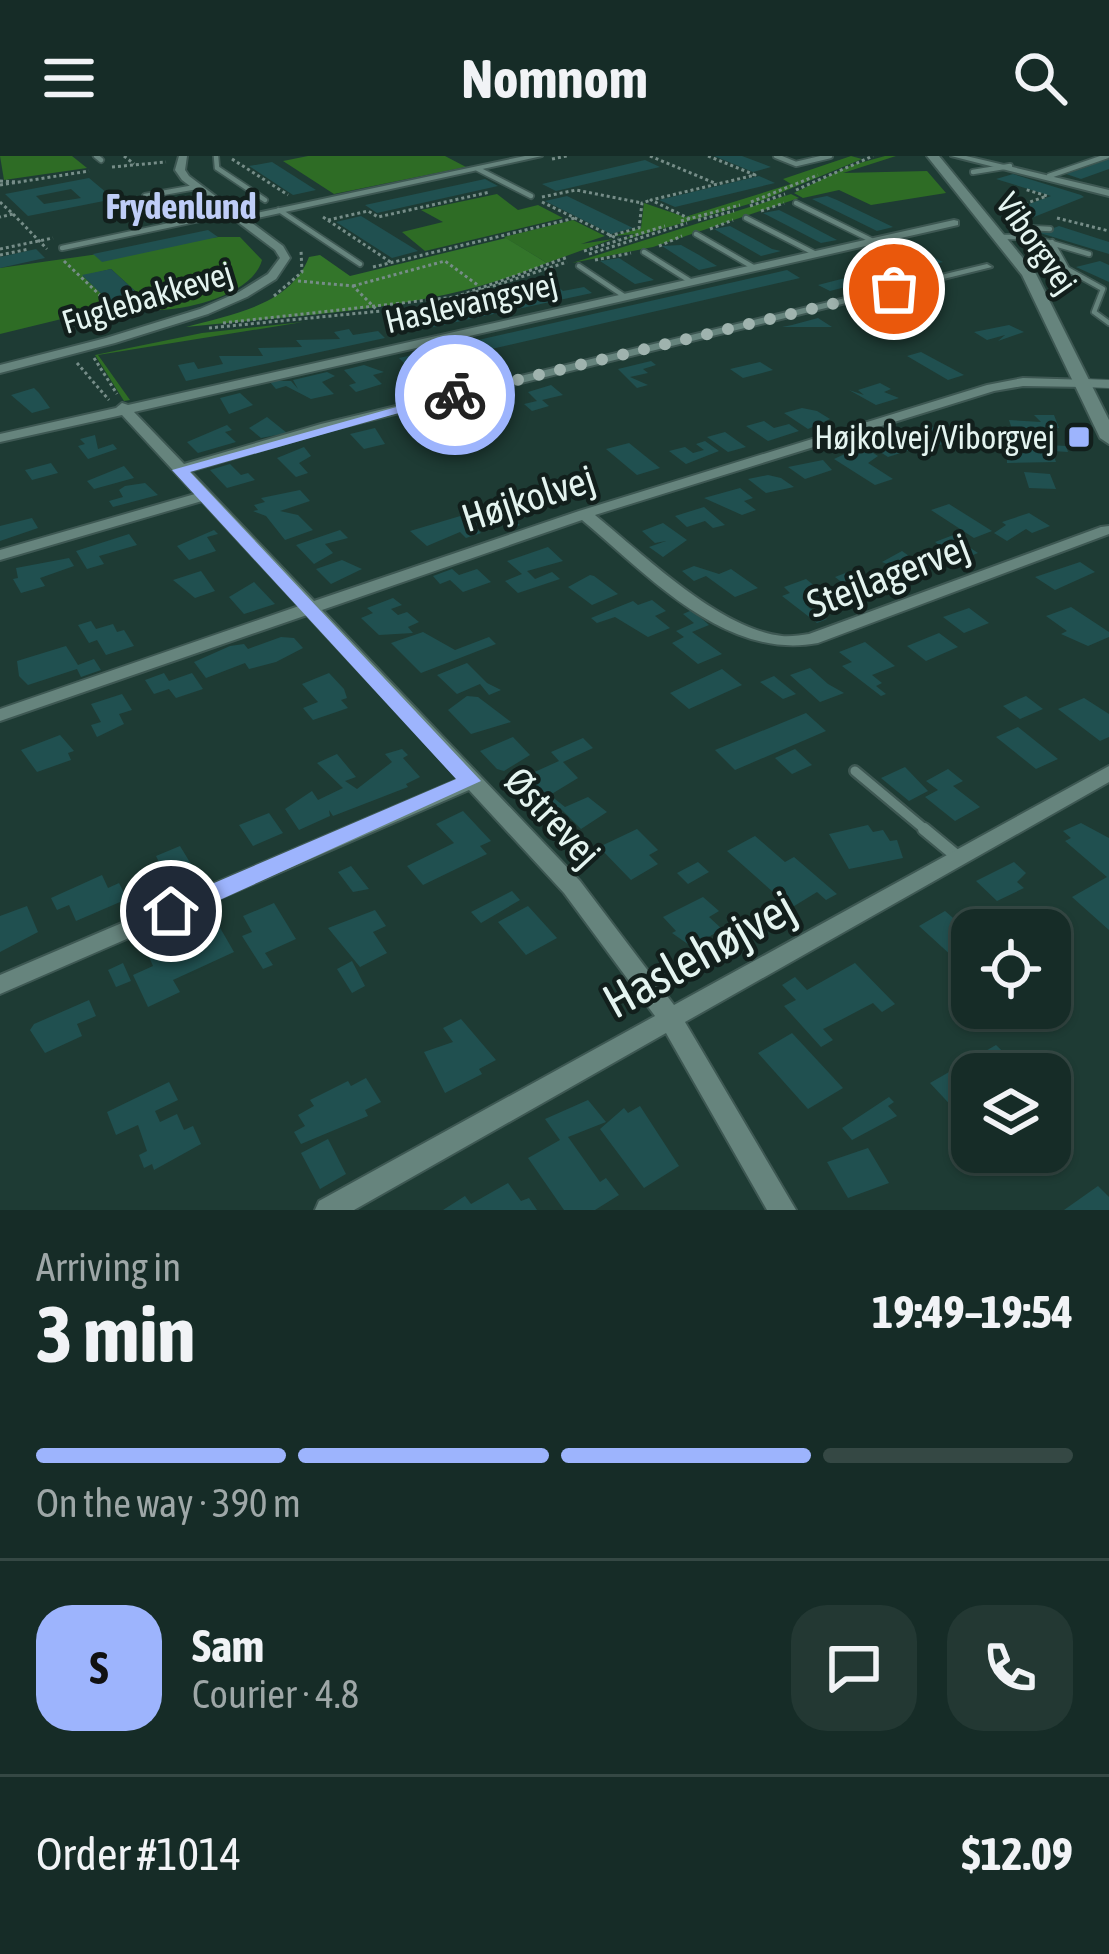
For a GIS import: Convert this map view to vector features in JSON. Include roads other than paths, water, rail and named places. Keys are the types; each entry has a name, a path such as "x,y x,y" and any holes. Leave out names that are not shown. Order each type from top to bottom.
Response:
{"street":[{"path":"184,156 182,174 189,188"},
{"path":"236,215 538,156"},
{"name":"Viborgvej","path":"933,156 1003,237 1049,308 1109,438"},
{"path":"955,156 1006,161 1108,192"},
{"name":"Fuglebakkevej","path":"0,369 227,305 278,275 285,258 279,248 236,215 189,188"},
{"name":"Haslevangsvej","path":"0,438 954,223"},
{"path":"179,470 346,422 987,267"},
{"name":"Højkolvej","path":"0,715 584,514 992,388 1023,382 1085,383"},
{"name":"Østrevej","path":"119,408 572,886 669,1017 782,1210"},
{"path":"0,555 203,496"},
{"name":"Stejlagervej","path":"584,514 732,627 782,644 812,639 1106,530"},
{"name":"Haslehøjvej","path":"329,1210 1109,773"},
{"path":"0,986 471,781"}],"lane":[{"path":"216,156 217,168 265,200"},
{"path":"776,156 796,164 830,156"},
{"path":"1049,176 1107,156"},
{"path":"973,172 1006,161"},
{"path":"478,169 534,197"},
{"path":"162,211 145,196 189,188"},
{"path":"796,202 871,240"},
{"path":"279,210 361,267"},
{"path":"62,248 236,215"},
{"path":"746,218 814,254"},
{"path":"1031,238 1030,228 1050,229"},
{"path":"696,234 752,267"},
{"path":"1003,237 1052,242 1089,254"},
{"path":"1052,242 1067,269 1103,289 1094,312 1109,323"},
{"path":"644,252 690,281"},
{"path":"579,266 624,296"},
{"path":"1085,383 1109,384"},
{"path":"855,771 959,858"}],"place":[{"name":"Højkolvej/Viborgvej","path":"1079,437"}],"district":[{"name":"Frydenlund","path":"181,206"}]}
